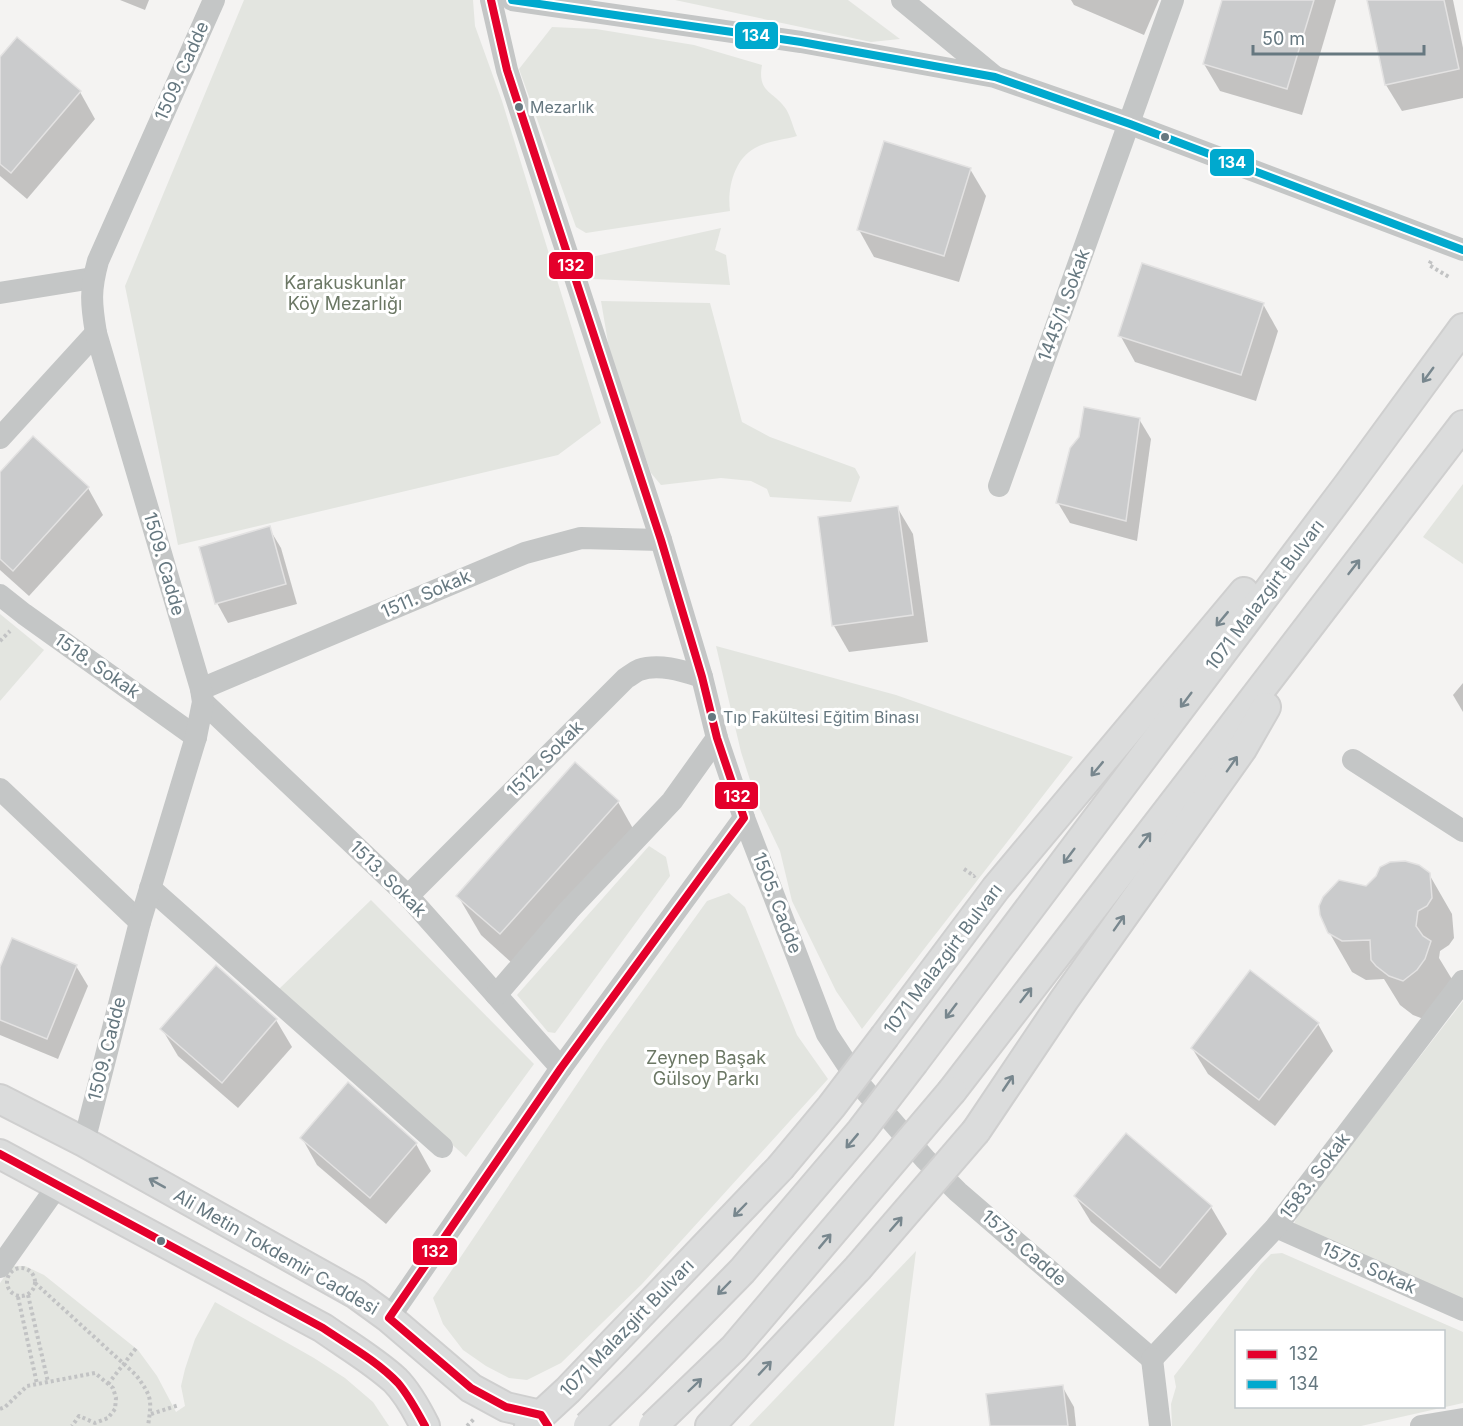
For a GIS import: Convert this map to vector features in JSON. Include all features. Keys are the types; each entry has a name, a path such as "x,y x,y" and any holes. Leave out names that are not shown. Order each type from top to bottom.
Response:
{"main road":[{"name":"1071 Malazgirt Bulvarı","path":"588,1426 742,1271 861,1131 1348,485 1463,328"},
{"path":"653,1426 734,1348 951,1091 1463,425"},
{"name":"1071 Malazgirt Bulvarı","path":"540,1422 780,1168 831,1107 996,888 1266,565 1348,485"},
{"path":"710,1426 858,1268 976,1131 1064,1000 1242,749 1319,614"},
{"name":"Ali Metin Tokdemir Caddesi","path":"0,1099 84,1142 356,1294 389,1318 471,1388 540,1422"},
{"path":"0,1154 323,1328 395,1380 414,1404 425,1426"}],"street":[{"name":"1509. Cadde","path":"84,1142 140,922 196,736 202,695 96,333 91,296 93,278 98,261 214,0"},
{"name":"1505. Cadde","path":"491,0 507,70 661,540 702,677 717,738 744,818 827,1034 862,1087 900,1132"},
{"path":"512,0 801,42 995,77 1130,124 1463,250"},
{"path":"902,0 995,77"},
{"name":"1445/1. Sokak","path":"999,486 1173,0"},
{"path":"0,293 93,278"},
{"path":"0,438 96,333"},
{"name":"1511. Sokak","path":"202,695 525,553 581,538 661,540"},
{"name":"1518. Sokak","path":"0,595 24,615 196,736"},
{"name":"1512. Sokak","path":"408,896 626,678 639,670 657,668 678,670 702,677"},
{"name":"1513. Sokak","path":"202,695 408,896 561,1068"},
{"path":"496,995 569,910 672,801 717,738"},
{"path":"1353,759 1463,831"},
{"path":"0,789 140,922"},
{"path":"389,1318 561,1068 744,818"},
{"path":"150,888 442,1148"},
{"name":"1583. Sokak","path":"1152,1359 1276,1227 1463,981"},
{"name":"1575. Cadde","path":"900,1132 958,1192 1152,1359"},
{"path":"0,1267 57,1185"},
{"name":"1575. Sokak","path":"1276,1227 1463,1310"},
{"path":"1152,1359 1160,1426"},
{"path":"1421,1426 1463,1419"}],"path":[{"path":"21,1268 30,1271 35,1283 28,1295 18,1297 10,1292 6,1283 12,1271 21,1268"},
{"path":"35,1283 136,1375 149,1393 151,1409 148,1426"},
{"path":"28,1295 48,1382"},
{"path":"18,1297 37,1384"},
{"path":"108,1384 137,1347"},
{"path":"0,1409 27,1386 95,1373 113,1388 116,1398 115,1409 108,1418 95,1423 79,1416 72,1426"},
{"path":"150,1414 179,1405"},
{"path":"467,1426 477,1416"}],"green space":[{"name":"Karakuskunlar Köy Mezarlığı","path":"244,0 473,0 475,26 502,101 601,423 558,455 178,545 125,286"},
{"path":"675,0 848,0 900,39 871,42"},
{"path":"552,27 596,29 694,45 762,65 761,74 764,86 786,109 797,136 755,148 742,159 733,175 730,211 586,233 576,227 519,69"},
{"path":"721,228 715,250 726,255 730,285 592,279 585,270 587,258"},
{"path":"601,301 710,303 742,422 770,437 855,468 860,477 851,502 770,497 767,489 751,481 721,478 661,485 651,473 611,360"},
{"path":"1463,484 1463,564 1423,537"},
{"path":"0,614 44,650 0,701"},
{"path":"716,646 896,695 1073,757 862,1029 836,991 792,901 780,851 758,805 741,752"},
{"path":"649,846 666,857 670,876 555,1033 548,1032 517,995"},
{"name":"Zeynep Başak Gülsoy Parkı","path":"729,893 745,907 797,1035 828,1079 642,1284 561,1363 527,1380 509,1378 463,1350 443,1324 433,1298 604,1044 707,901"},
{"path":"371,900 534,1064 466,1157 279,989"},
{"path":"1463,1001 1463,1299 1294,1224 1298,1214"},
{"path":"916,1251 894,1426 749,1426"},
{"path":"1282,1253 1463,1332 1463,1403 1445,1407 1445,1330 1235,1330 1235,1408 1441,1408 1361,1426 1172,1426 1171,1404 1176,1387 1174,1376 1271,1254"},
{"path":"12,1266 25,1266 44,1275 138,1350 157,1376 176,1412 185,1406 181,1386 195,1339 215,1302 345,1378 373,1402 389,1426 0,1426 0,1283"}],"building":[{"path":"1222,0 1314,0 1287,89 1203,64"},
{"path":"1367,0 1444,0 1459,69 1385,85"},
{"path":"17,37 81,91 11,173 0,164 0,57"},
{"path":"884,141 971,168 944,256 857,230"},
{"path":"1142,263 1264,303 1241,375 1118,336"},
{"path":"1084,407 1140,418 1126,521 1056,503 1070,448 1079,437"},
{"path":"33,436 89,487 13,571 0,559 0,472"},
{"path":"898,506 913,615 832,626 818,517"},
{"path":"270,526 286,584 215,604 199,547"},
{"path":"575,762 619,801 500,934 456,896"},
{"path":"1405,861 1419,865 1430,873 1432,898 1427,906 1418,911 1416,926 1423,936 1431,941 1425,959 1417,970 1403,981 1389,976 1371,960 1370,940 1342,941 1328,933 1320,915 1319,906 1323,897 1339,880 1366,886 1376,876 1380,867 1390,862"},
{"path":"12,938 77,965 47,1039 0,1020 0,967"},
{"path":"216,965 277,1019 222,1083 160,1029"},
{"path":"1250,970 1319,1023 1259,1100 1191,1048"},
{"path":"348,1082 417,1143 370,1198 300,1138"},
{"path":"1126,1133 1212,1206 1160,1268 1074,1196"},
{"path":"1063,1385 1068,1426 990,1426 986,1394"}],"transit line":[{"name":"132","path":"491,0 507,70 661,540 702,677 717,738 744,818 561,1068 389,1318 471,1388 506,1407 541,1415 548,1426"},
{"name":"134","path":"512,0 801,42 995,77 1130,124 1463,250"},
{"name":"132","path":"0,1154 323,1328 390,1375 406,1393 425,1426"}],"place":[{"name":"Mezarlık","path":"519,107"},
{"name":"Tıp Fakültesi Eğitim Binası","path":"712,717"}]}
